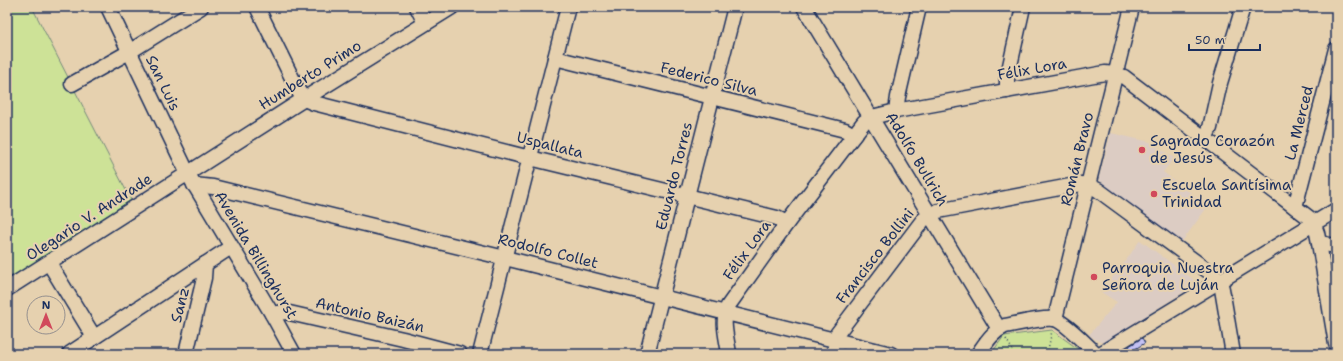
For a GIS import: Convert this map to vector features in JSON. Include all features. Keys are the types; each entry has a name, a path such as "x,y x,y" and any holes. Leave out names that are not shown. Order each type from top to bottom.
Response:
{"street":[{"name":"San Luis","path":"108,7 191,179"},
{"path":"72,84 129,52 201,7"},
{"path":"257,7 299,92 304,99"},
{"path":"417,7 425,24"},
{"name":"Humberto Primo","path":"191,179 304,99 452,7"},
{"path":"480,354 568,7"},
{"name":"Eduardo Torres","path":"647,354 735,7"},
{"name":"Adolfo Bullrich","path":"804,7 999,329"},
{"path":"896,111 898,96 919,7"},
{"path":"1007,91 1007,79 1023,7"},
{"name":"Román Bravo","path":"1055,319 1132,7"},
{"path":"1206,139 1210,128 1220,83 1242,7"},
{"name":"La Merced","path":"1295,207 1336,49"},
{"name":"Federico Silva","path":"555,58 845,130 854,135"},
{"name":"Félix Lora","path":"725,313 728,306 787,223 864,122 872,117 896,111 1105,73 1115,74"},
{"path":"1115,74 1124,77 1307,216 1314,224 1319,243 1336,344"},
{"name":"Uspallata","path":"304,99 314,103 530,158 777,218 787,223"},
{"name":"Avenida Billinghurst","path":"191,179 272,314 294,354"},
{"name":"Rodolfo Collet","path":"191,179 213,187 662,296 891,354"},
{"name":"Olegario V. Andrade","path":"7,289 191,179"},
{"name":"Francisco Bollini","path":"835,340 837,334 918,226 930,214 938,211 1072,185 1088,185"},
{"path":"1088,185 1104,194 1220,281 1233,354"},
{"path":"1100,354 1336,210"},
{"path":"1319,243 1336,246"},
{"path":"69,354 231,247"},
{"path":"49,263 94,337"},
{"name":"Sanz","path":"189,353 204,278 205,264"},
{"name":"Antonio Baizán","path":"272,314 285,312 460,354"},
{"path":"725,313 724,320 730,354"},
{"path":"978,354 992,335 1005,326 1046,319 1055,319 1063,323 1096,354"},
{"path":"835,340 836,354"}],"path":[{"path":"1046,354 1055,319"},
{"path":"999,329 1016,354"}],"shaded area":[{"name":"Escuela Santísima Trinidad","path":"1111,133 1150,142 1174,158 1163,172 1208,206 1181,243 1100,181 1099,178"},
{"path":"1140,240 1193,279 1195,285 1104,342 1100,342 1089,335 1117,302 1101,292 1125,262"}],"green space":[{"path":"7,7 32,7 131,200 7,282"},
{"path":"1052,330 1085,354 991,354 1004,336"}],"building":[{"path":"1142,338 1145,343 1130,352 1129,346"}],"place":[{"name":"Sagrado Corazón de Jesús","path":"1142,150"},
{"name":"Escuela Santísima Trinidad","path":"1154,194"},
{"name":"Parroquia Nuestra Señora de Luján","path":"1094,277"}]}
